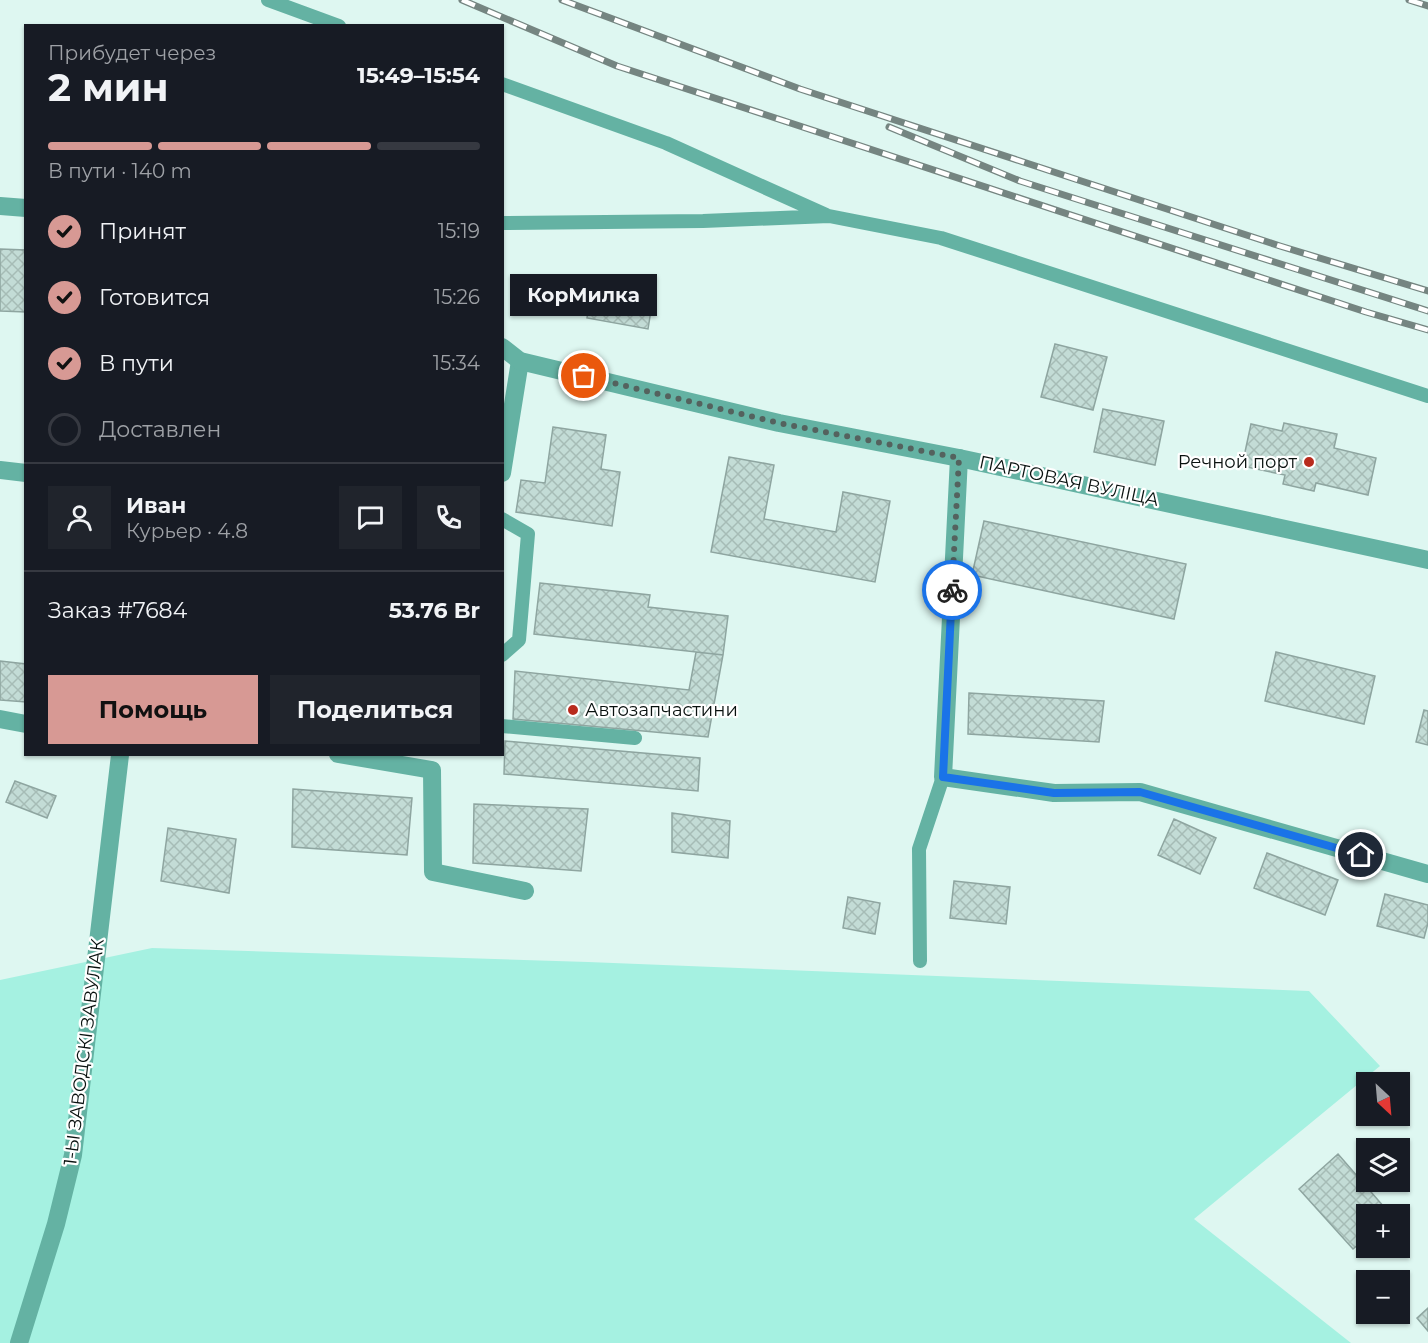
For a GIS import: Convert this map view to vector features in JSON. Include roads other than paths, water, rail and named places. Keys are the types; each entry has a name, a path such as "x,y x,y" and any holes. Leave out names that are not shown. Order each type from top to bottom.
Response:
{"street":[{"path":"0,206 24,208"},
{"name":"ПАРТОВАЯ ВУЛІЦА","path":"504,349 520,361 779,423 959,458 1428,560"},
{"path":"504,461 520,361"},
{"path":"959,458 943,777 1054,793 1140,792 1428,874"},
{"path":"0,470 24,473"},
{"path":"0,719 24,724"},
{"name":"1-Ы ЗАВОДСКІ ЗАВУЛАК","path":"19,1343 56,1224 73,1155 120,756"},
{"path":"350,756 432,770 433,872 525,891"}],"lane":[{"path":"268,0 334,24"},
{"path":"504,85 666,143 829,216 941,238 1428,396"},
{"path":"504,223 703,221 829,216"},
{"path":"504,520 528,534 519,640 504,653"},
{"path":"504,726 635,738"},
{"path":"920,962 919,849 943,777"}],"railway":[{"path":"462,0 617,66 1366,312 1428,330"},
{"path":"562,0 800,89 1280,246 1428,291"},
{"path":"1409,0 1428,6"},
{"path":"889,127 1020,181 1428,311"}],"place":[{"name":"КорМилка","path":"584,376"},
{"name":"Речной порт","path":"1309,462"},
{"name":"Автозапчастини","path":"573,710"}]}
